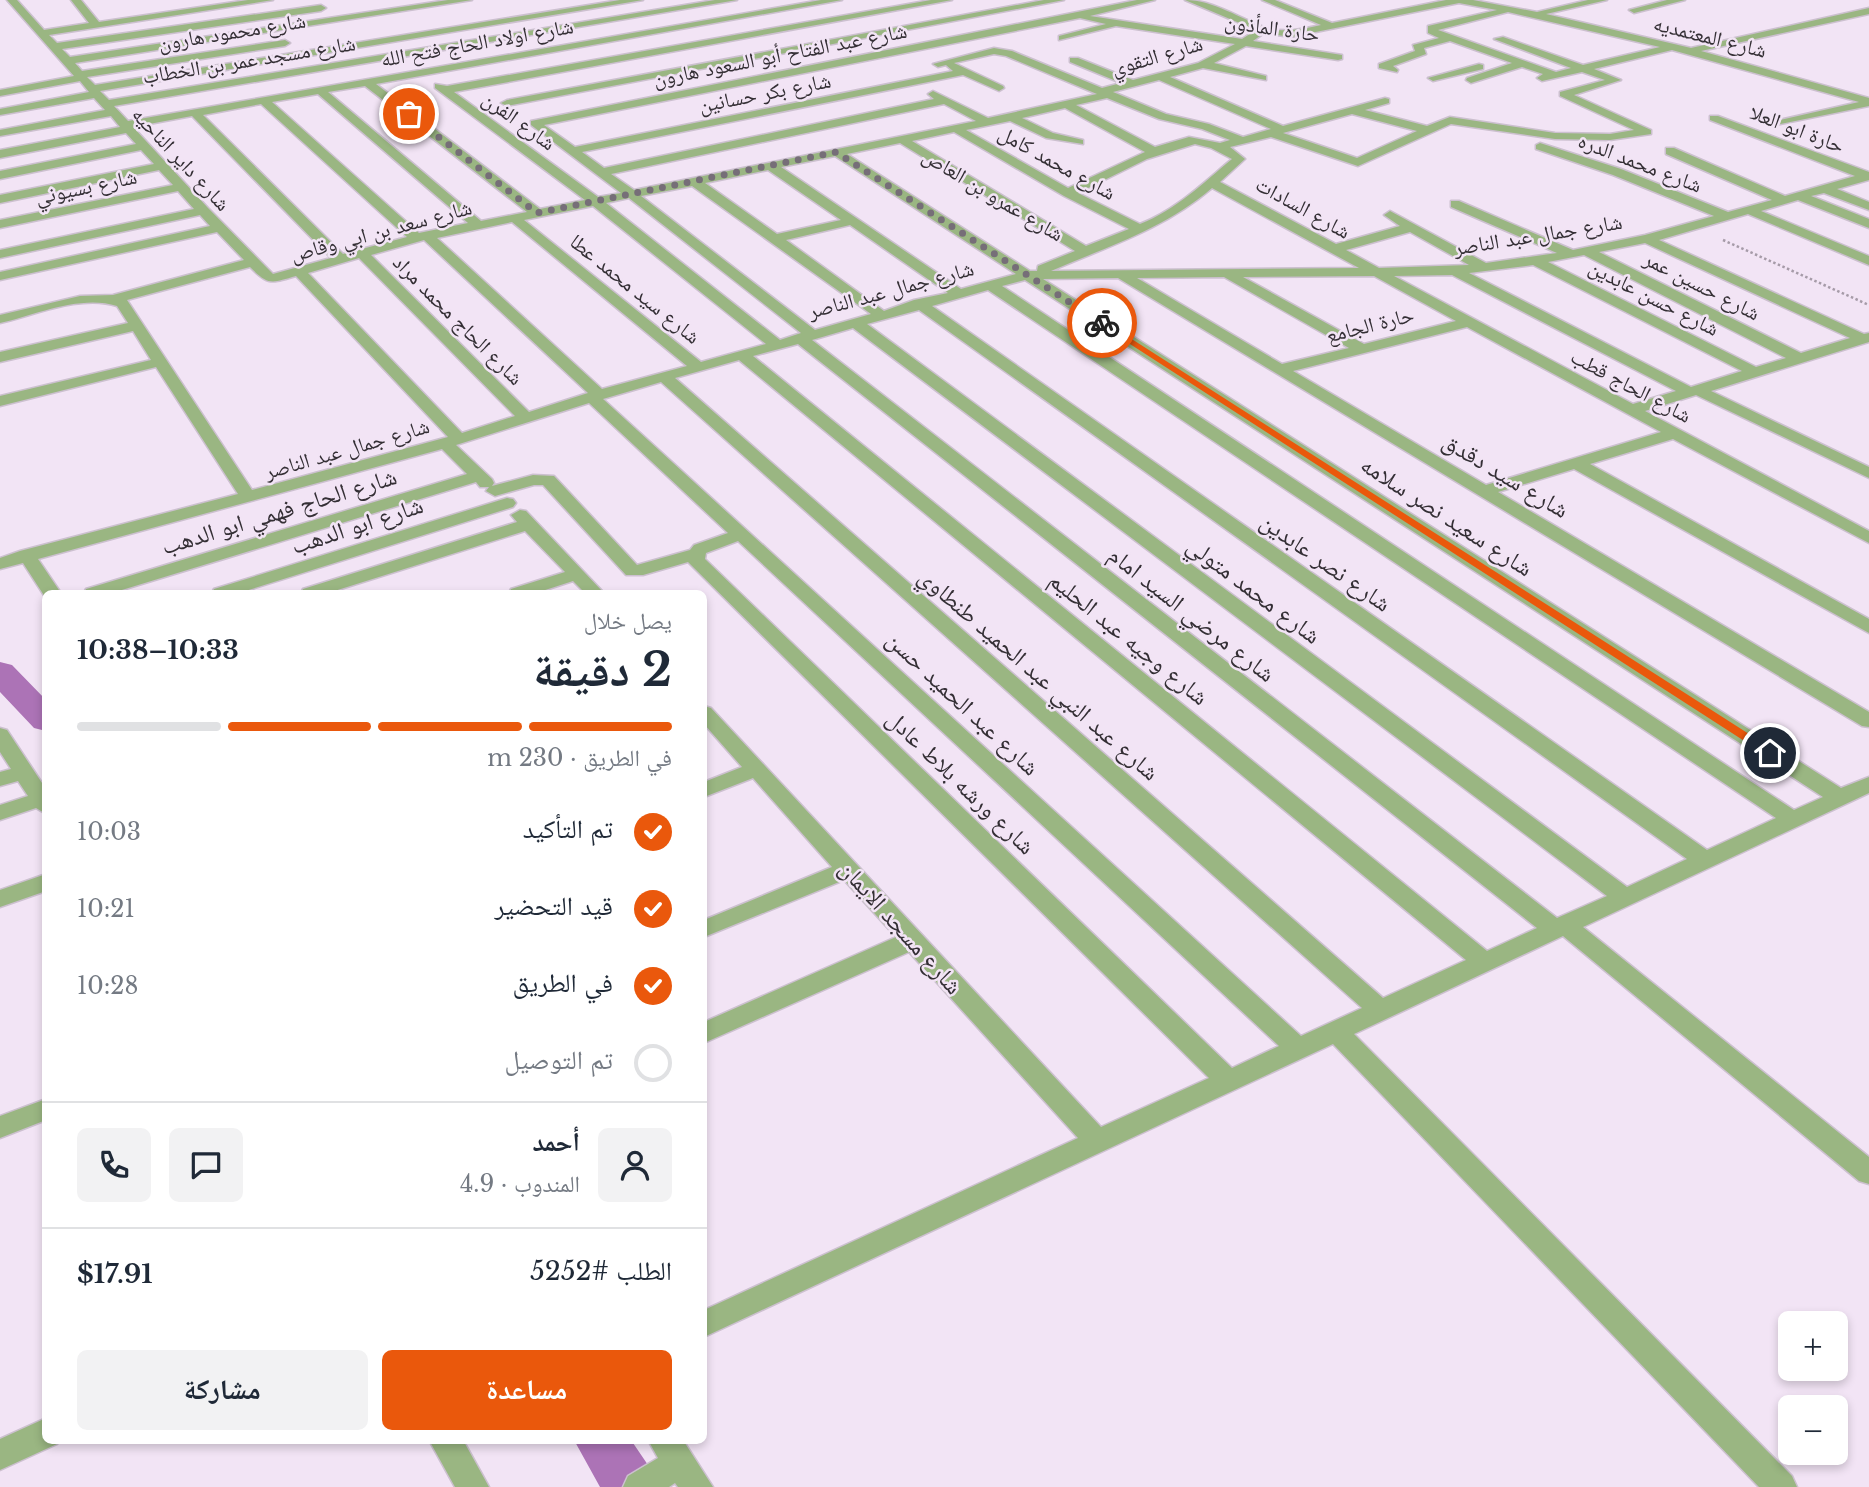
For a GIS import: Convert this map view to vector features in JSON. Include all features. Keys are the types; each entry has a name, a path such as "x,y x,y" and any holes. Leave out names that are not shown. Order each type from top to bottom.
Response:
{"street":[{"name":"شارع داير الناحيه","path":"12,0 108,108 269,279"},
{"path":"76,0 96,25"},
{"path":"41,33 268,0"},
{"path":"66,61 467,0"},
{"path":"0,112 93,91 638,0"},
{"name":"شارع مسجد عمر بن الخطاب","path":"0,133 108,108 732,0"},
{"name":"شارع اولاد الحاج فتح الله","path":"0,154 194,112 837,0"},
{"path":"445,90 947,0"},
{"path":"507,103 1059,0"},
{"path":"1190,0 1263,29 1289,34 1458,0"},
{"name":"شارع المعتمديه","path":"1458,0 1533,13 1673,46 1869,102"},
{"path":"1494,6 1523,0"},
{"path":"1533,13 1602,0"},
{"path":"1634,10 1680,0"},
{"path":"1857,0 1869,3"},
{"path":"1252,6 1270,1 1332,26"},
{"path":"53,47 332,6"},
{"path":"1063,38 1112,23 1149,6"},
{"name":"شارع عبد الفتاح أبو السعود هارون","path":"632,194 535,123 1076,16 1149,6"},
{"path":"1515,10 1431,29 1555,75"},
{"path":"1690,51 1869,11"},
{"path":"758,14 788,29"},
{"name":"حارة المأذون","path":"1076,16 1338,57"},
{"name":"شارع التقوي","path":"955,128 1068,105 1202,65 1231,52 1263,29"},
{"path":"1393,70 1383,66 1422,52 1417,47 1449,37"},
{"path":"1162,77 1275,131 1358,162 1453,120 1555,136 1610,137 1647,132 1564,95 1617,80 1499,38"},
{"name":"شارع محمود هارون","path":"0,93 80,76 297,41"},
{"path":"1542,78 1673,46"},
{"path":"929,65 1004,52 1171,120 1205,126 1240,141"},
{"path":"1074,60 1133,85"},
{"path":"1461,60 1490,72"},
{"path":"943,62 999,88"},
{"path":"1471,80 1524,63"},
{"path":"1202,65 1241,71 1262,78"},
{"path":"1433,78 1479,67"},
{"name":"شارع الفرن","path":"420,72 596,201 776,344"},
{"name":"شارع بكر حسانين","path":"572,151 964,72"},
{"path":"367,82 537,213"},
{"path":"913,83 987,122"},
{"path":"319,90 478,225"},
{"name":"شارع عبد الحميد حسن","path":"263,100 422,237 596,396 741,534 1298,1048"},
{"path":"601,172 946,100"},
{"path":"1217,147 1385,101"},
{"path":"1775,124 1869,102"},
{"path":"1068,105 1156,153"},
{"path":"1352,110 1428,130"},
{"path":"194,112 340,258"},
{"path":"1011,117 1050,136 1079,142"},
{"name":"حارة ابو العلا","path":"1714,118 1868,176"},
{"name":"شارع سعد بن ابي وقاص","path":"269,279 422,237 955,128"},
{"name":"شارع محمد كامل","path":"955,128 1068,193 1142,230"},
{"name":"شارع عمرو بن العاص","path":"900,138 1086,252"},
{"path":"1027,275 1142,230 1174,212 1239,159 1217,147 1189,141 1068,193"},
{"path":"0,175 144,146"},
{"name":"شارع محمد الدره","path":"1540,147 1617,172 1726,216"},
{"path":"1670,151 1791,198 1869,224"},
{"name":"شارع سعيد نصر سلامه","path":"836,152 1840,797"},
{"path":"769,165 958,293"},
{"path":"0,199 162,166"},
{"name":"شارع جمال عبد الناصر","path":"0,564 452,441 697,366 1027,275 1118,272 1454,271 1535,261 1647,239 1868,176"},
{"path":"694,181 880,314"},
{"name":"شارع السادات","path":"1211,182 1374,271"},
{"name":"شارع بسيوني","path":"0,225 181,187"},
{"path":"1824,188 1869,206"},
{"name":"شارع مرضي السيد امام","path":"632,194 805,336 1560,927 1869,1173"},
{"name":"شارع حسين عمر","path":"1455,204 1579,252 1799,358"},
{"path":"1749,210 1869,261"},
{"path":"0,254 203,211"},
{"path":"1390,215 1483,267"},
{"name":"شارع سيد محمد عطا","path":"514,218 697,366"},
{"path":"775,239 852,221"},
{"path":"1333,249 1412,227"},
{"path":"0,276 219,228"},
{"path":"1647,239 1866,338"},
{"name":"شارع الحاج محمد مراد","path":"361,252 526,418"},
{"name":"شارع حسن عابدين","path":"1535,261 1755,372"},
{"path":"0,319 86,300 115,299 252,262"},
{"name":"شارع الحاج قطب","path":"1374,271 1869,538"},
{"path":"1454,271 1693,391 1869,473"},
{"path":"300,272 452,441 479,476 592,590"},
{"name":"شارع سيد دقدق","path":"1118,272 1869,721"},
{"path":"1225,272 1362,349"},
{"path":"990,285 1792,820"},
{"path":"115,299 122,303 249,498"},
{"name":"شارع نصر عابدين","path":"919,303 1705,860"},
{"name":"شارع محمد متولي","path":"854,321 1625,897"},
{"name":"حارة الجامع","path":"1281,369 1468,322"},
{"path":"0,357 136,326"},
{"path":"1630,410 1866,338"},
{"name":"شارع وجيه عبد الحليم","path":"741,354 1485,962"},
{"path":"0,401 160,362"},
{"name":"شارع عبد النبي عبد الحميد طنطاوي","path":"663,376 1380,1010"},
{"path":"1484,491 1675,433"},
{"path":"1576,463 1869,627"},
{"name":"شارع الحاج فهمي ابو الدهب","path":"103,590 479,476"},
{"name":"شارع ابو الدهب","path":"230,590 501,497 533,480 548,480 632,571 696,554"},
{"path":"319,590 528,524"},
{"path":"696,554 706,546 741,534"},
{"path":"0,549 26,555 50,590"},
{"name":"شارع ورشه بلاط عادل","path":"696,554 696,560 1229,1081"},
{"path":"527,590 577,574"},
{"name":"شارع مسجد الايمان","path":"707,719 757,769 1098,1142"},
{"path":"0,735 42,801"},
{"path":"707,789 757,769"},
{"path":"0,779 23,772"},
{"path":"707,1323 1869,784"},
{"path":"0,813 42,803"},
{"path":"707,928 848,869"},
{"path":"0,899 42,883"},
{"path":"707,1032 913,940"},
{"path":"1336,1031 1781,1487"},
{"path":"0,1127 42,1111"},
{"path":"0,1455 42,1435"},
{"path":"447,1444 473,1487"},
{"path":"639,1487 680,1463"}],"path":[{"path":"1691,226 1869,305"}],"waterway":[{"path":"0,672 42,716"},
{"path":"603,1444 631,1487"}],"way so far":[{"path":"409,114 537,213 836,152 983,244 1102,323"}],"route":[{"path":"1102,323 1770,753"}]}
